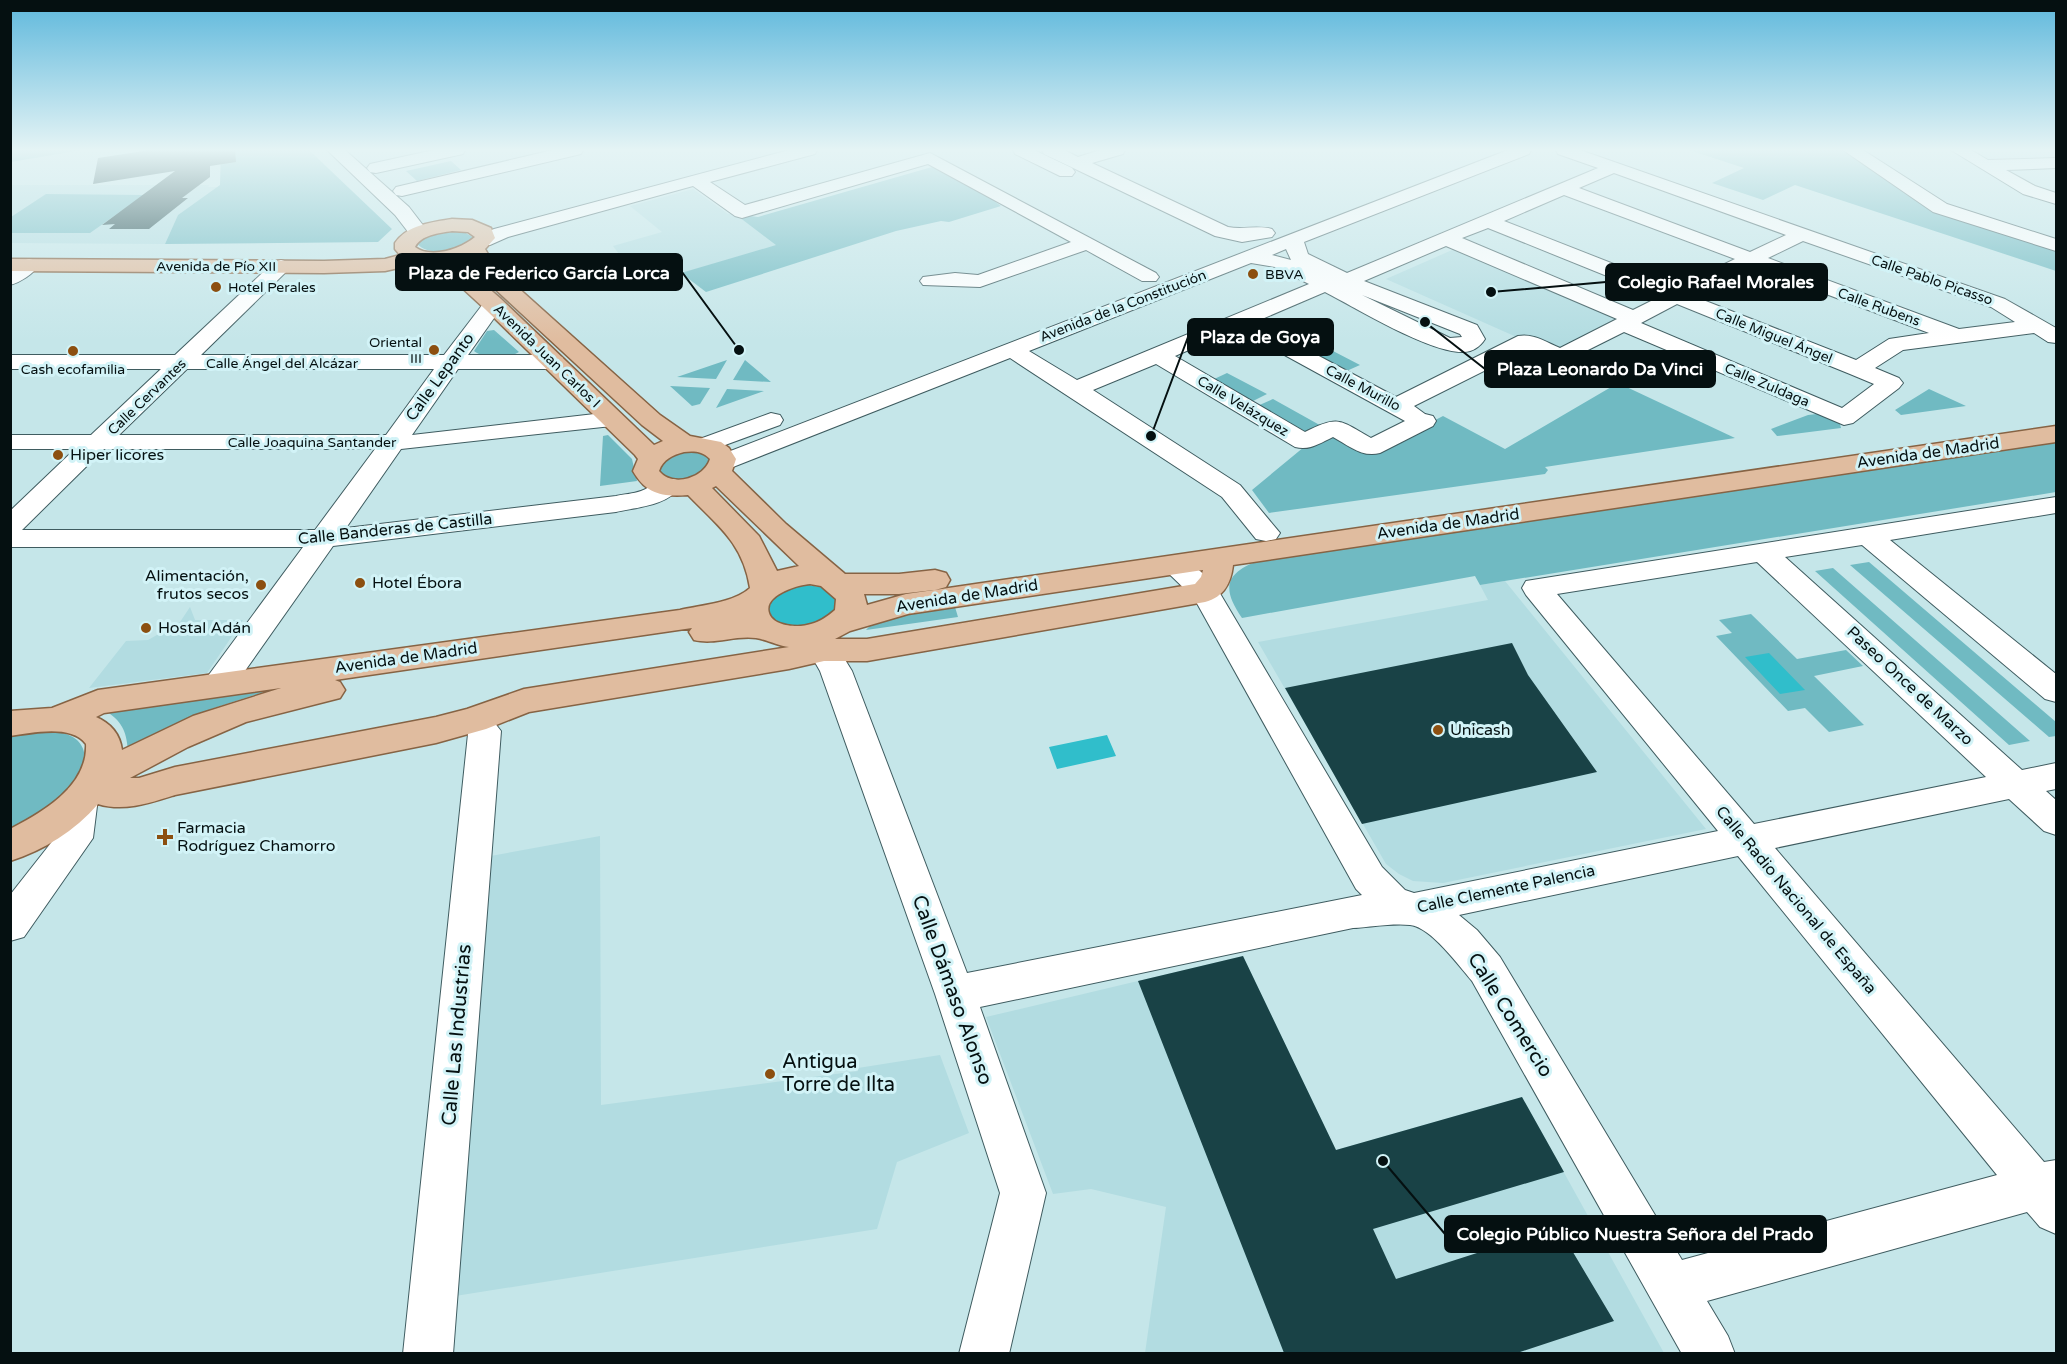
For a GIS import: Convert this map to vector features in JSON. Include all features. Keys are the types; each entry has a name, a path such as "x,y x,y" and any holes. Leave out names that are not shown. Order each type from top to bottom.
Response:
{"main road":[{"name":"Avenida de Pío XII","path":"10,255 332,256 413,237 445,226 476,238"},
{"name":"Avenida Juan Carlos I","path":"413,237 404,246 406,251 430,257 493,304 645,450 651,459 646,468 648,476 655,483 699,466"},
{"name":"Avenida de Pío XII","path":"20,266 385,265 430,257 476,238"},
{"name":"Avenida Juan Carlos I","path":"476,238 488,272 699,466 837,581"},
{"name":"Avenida de Madrid","path":"837,581 899,584 957,578 2056,420"},
{"name":"Avenida de Madrid","path":"91,793 147,769 197,754 438,707 524,701 789,658 826,636 906,604 2056,434"},
{"path":"651,459 668,448 699,466"},
{"name":"Avenida Juan Carlos I","path":"699,466 749,542 761,566 761,606"},
{"path":"1205,592 1216,580 1220,557"},
{"path":"814,574 837,581 850,595 852,604 848,614 826,636 789,638 774,634 761,606 779,581 814,574"},
{"name":"Avenida de Madrid","path":"826,636 867,650 1205,592"},
{"name":"Avenida de Madrid","path":"58,719 98,702 680,620 761,606"},
{"name":"Avenida de Madrid","path":"91,793 131,761 181,735 247,709 282,699 741,627 761,606"},
{"name":"Avenida de Madrid","path":"91,793 139,792 175,781 474,720 524,701"},
{"path":"10,846 52,823 91,793 103,763 104,752 102,741 86,725 58,719 15,722"}],"street":[{"path":"403,214 413,237"},
{"path":"429,214 445,226"},
{"path":"476,238 500,221 528,214"},
{"path":"476,238 572,214"},
{"path":"1033,214 1149,277"},
{"path":"1150,214 1202,239 1206,244"},
{"path":"1183,214 1222,232 1242,236 1265,233"},
{"name":"Avenida de la Constitución","path":"925,362 1317,214"},
{"name":"Avenida de la Constitución","path":"699,466 1011,349 1360,214"},
{"path":"1074,390 1238,321 1506,214"},
{"name":"Calle Rubens","path":"1629,214 1958,336"},
{"name":"Calle Pablo Picasso","path":"1745,214 1998,303 2049,318"},
{"name":"Calle Pablo Picasso","path":"1769,214 2016,298 2049,318 2056,337"},
{"path":"1958,214 2056,245"},
{"name":"Calle Miguel Ángel","path":"1488,221 1677,295 1891,383 1844,418"},
{"path":"1396,406 1526,341 1560,357 1677,295 1802,234"},
{"name":"Calle Zuldaga","path":"1447,239 1844,418"},
{"path":"1249,257 1280,262 1336,282 1457,325 1469,330 1474,339 1464,346 1445,344 1336,282 1299,257 1293,240"},
{"path":"930,281 955,279 980,281 1088,243"},
{"path":"10,279 20,266"},
{"name":"Calle Cervantes","path":"10,526 282,266"},
{"name":"Calle Lepanto","path":"219,684 493,304"},
{"path":"1858,369 1897,344 1958,336 2049,318"},
{"name":"Calle Murillo","path":"1238,321 1424,421"},
{"path":"1011,349 1231,491 1266,533"},
{"name":"Calle Velázquez","path":"1158,355 1304,442 1334,427 1371,448 1424,421"},
{"name":"Calle Ángel del Alcázar","path":"10,362 554,362"},
{"path":"699,466 790,413"},
{"name":"Calle Joaquina Santander","path":"10,442 415,442 612,419"},
{"name":"Calle Banderas de Castilla","path":"10,538 323,539 616,504 650,497 699,466"},
{"path":"1763,552 2056,505"},
{"path":"1867,535 2056,691"},
{"name":"Calle Radio Nacional de España","path":"1763,552 1536,588 1746,840 2050,1194"},
{"name":"Paseo Once de Marzo","path":"1763,552 2056,821"},
{"name":"Calle Comercio","path":"1174,565 1205,592 1360,864 1383,894 1401,906 1444,925 1463,942 1486,969 1710,1353"},
{"name":"Calle Dámaso Alonso","path":"826,636 836,671 955,994 1023,1192 984,1353"},
{"name":"Calle Las Industrias","path":"428,1353 485,731 474,720"},
{"name":"Calle Clemente Palencia","path":"955,994 1353,912 1412,909 2056,776"},
{"path":"10,925 75,838 91,793"},
{"path":"1671,1287 2050,1194"}],"shaded area":[{"path":"11,214 180,214 165,244 11,243"},
{"path":"16,214 117,214 90,233 11,233 11,217"},
{"path":"376,214 392,229 378,242 165,244 178,215"},
{"path":"639,214 735,214 777,245 642,285 613,246 662,232"},
{"path":"735,214 758,217 770,214 976,214 949,222 941,221 896,231 706,292 681,273 776,245"},
{"path":"1882,214 1959,214 1972,221 2056,249 2056,271"},
{"path":"444,232 464,232 476,239 446,251 431,251 417,244 423,236"},
{"path":"1459,247 1625,318 1566,350 1546,341 1521,339 1386,279"},
{"path":"494,330 519,352 496,357 484,356 474,351 487,331"},
{"path":"1306,337 1360,365 1342,373 1289,345"},
{"path":"727,360 716,379 677,377"},
{"path":"745,360 771,382 733,380"},
{"path":"1227,373 1267,394 1249,403 1210,381"},
{"path":"1618,383 1735,438 1545,467 1548,470 1545,474 1269,513 1252,490 1304,447 1333,433 1370,454 1443,416 1505,449"},
{"path":"670,386 710,388 700,404 692,406"},
{"path":"727,389 764,391 716,408"},
{"path":"1929,389 1966,406 1901,415 1895,410"},
{"path":"1273,399 1325,428 1306,437 1255,407"},
{"path":"1826,413 1840,424 1841,428 1777,436 1771,429 1808,415"},
{"path":"608,435 632,459 637,481 600,486 603,436"},
{"path":"2056,442 2056,492 1480,585 1475,576 1242,618 1229,591 1233,577 1238,571 1258,561"},
{"path":"692,450 705,453 711,460 704,473 675,479 659,472 659,463 676,453"},
{"path":"1869,562 2056,722 2056,736 2049,737 1850,565"},
{"path":"1833,568 2030,741 2009,745 1815,571"},
{"path":"1505,581 1706,829 1443,883 1413,881 1386,864 1258,642 1488,600 1480,585"},
{"path":"802,584 826,588 835,597 835,608 820,623 808,627 783,625 774,619 769,609 771,603 782,592"},
{"path":"190,607 195,620 243,620 207,673 89,688 126,641 148,640 180,622"},
{"path":"955,607 958,617 866,630 873,624 895,616"},
{"path":"1751,614 1797,659 1846,650 1863,666 1814,676 1864,725 1829,732 1805,708 1788,711 1716,636 1732,633 1719,620"},
{"path":"1769,653 1805,690 1780,694 1745,657"},
{"path":"286,685 211,709 128,750 122,727 104,710"},
{"path":"37,730 63,733 77,740 83,749 85,758 83,768 65,796 41,815 10,833 10,734"},
{"path":"1107,735 1116,756 1057,769 1049,747"},
{"path":"600,836 601,1105 858,1071 858,1068 940,1055 969,1133 897,1162 877,1229 449,1297 485,857"},
{"path":"1243,956 1336,1150 1522,1097 1664,1353 1145,1353 1166,1207 1091,1189 1053,1194 986,1017"}],"building":[{"path":"117,214 168,214 149,229 109,229 115,224 102,225"},
{"name":"Unicash","path":"1512,643 1528,675 1597,772 1362,824 1285,688"},
{"path":"1243,956 1336,1150 1522,1097 1564,1172 1373,1229 1396,1279 1558,1227 1614,1321 1517,1353 1284,1353 1138,981"}],"place":[{"name":"BBVA","path":"1253,274"},
{"name":"Hotel Perales","path":"216,287"},
{"name":"Colegio Rafael Morales","path":"1491,292"},
{"name":"Plaza Leonardo Da Vinci","path":"1425,322"},
{"name":"Oriental III","path":"434,350"},
{"name":"Plaza de Federico García Lorca","path":"739,350"},
{"name":"Cash ecofamilia","path":"73,351"},
{"name":"Plaza de Goya","path":"1151,436"},
{"name":"Hiper licores","path":"58,455"},
{"name":"Hotel Ébora","path":"360,583"},
{"name":"Alimentación, frutos secos","path":"261,585"},
{"name":"Hostal Adán","path":"146,628"},
{"name":"Unicash","path":"1438,730"},
{"name":"Farmacia Rodríguez Chamorro","path":"165,837"},
{"name":"Antigua Torre de Ilta","path":"770,1074"},
{"name":"Colegio Público Nuestra Señora del Prado","path":"1383,1161"}]}
